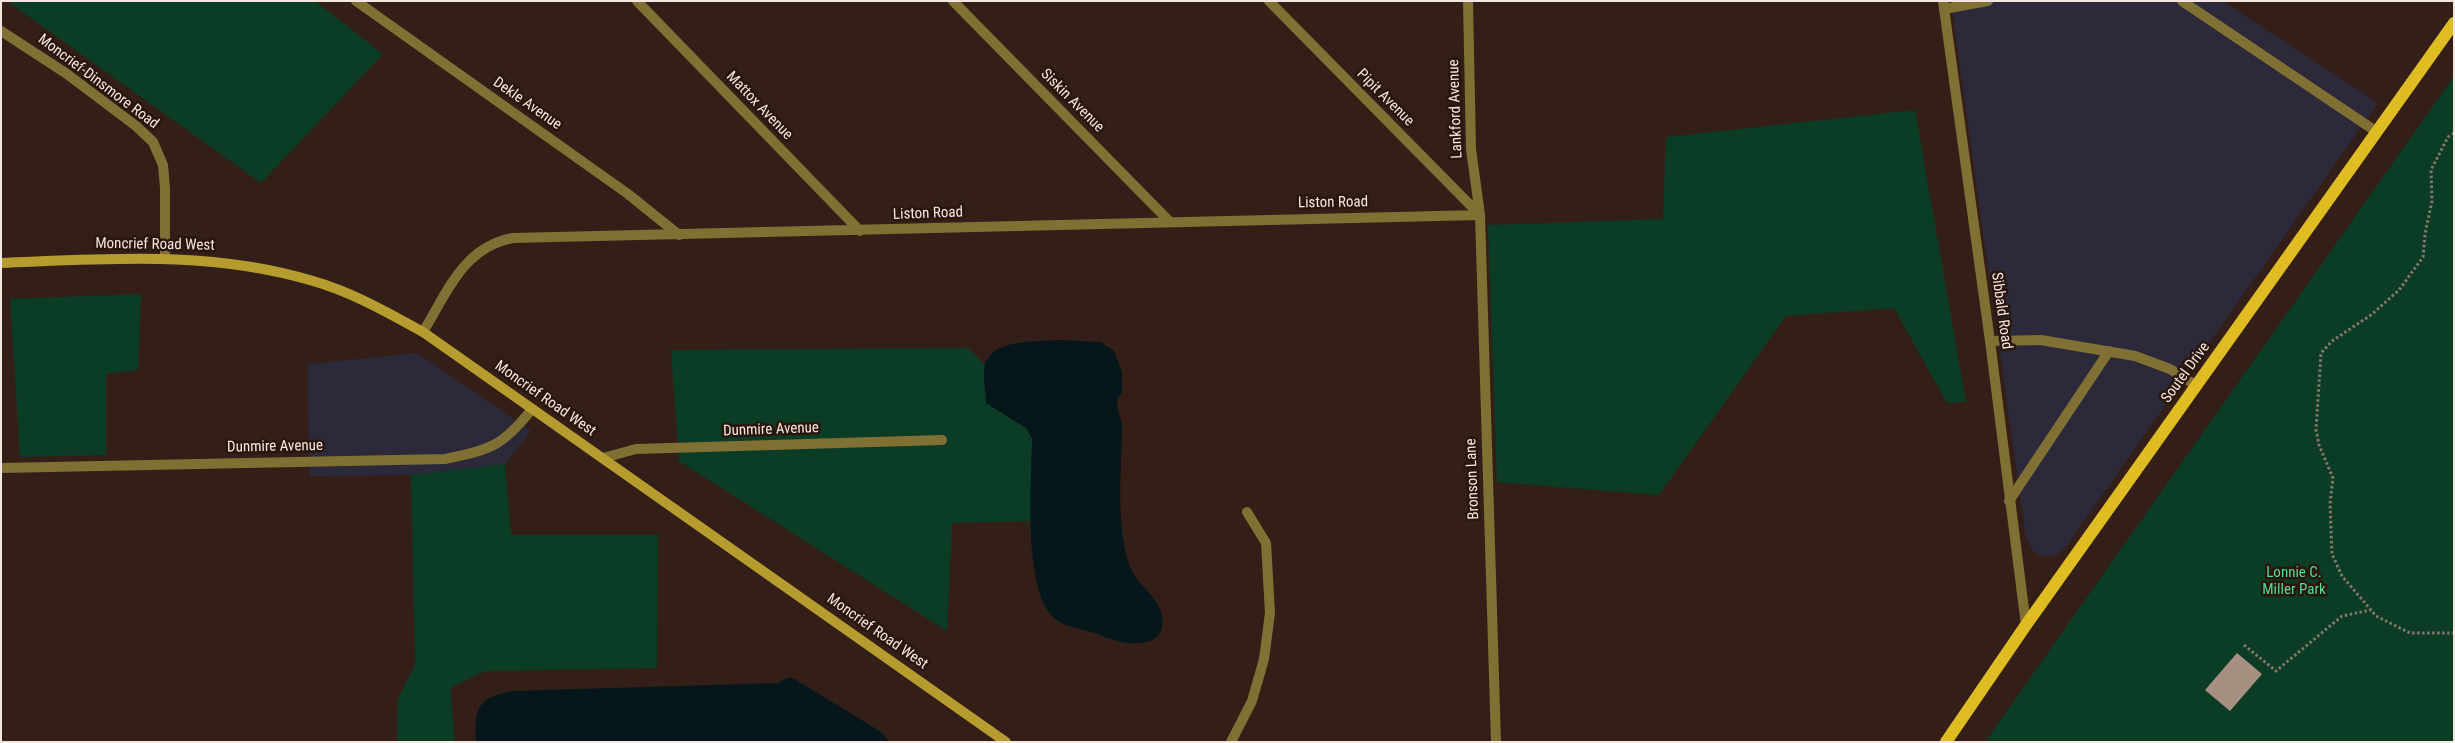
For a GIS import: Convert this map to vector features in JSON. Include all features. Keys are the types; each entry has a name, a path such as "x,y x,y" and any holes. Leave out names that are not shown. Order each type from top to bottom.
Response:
{"main road":[{"name":"Soutel Drive","path":"1946,742 2026,625 2454,23"},
{"name":"Moncrief Road West","path":"1,263 165,258 216,260 268,269 315,281 364,301 423,332 1006,742"}],"street":[{"name":"Dekle Avenue","path":"356,1 628,194 679,235"},
{"name":"Mattox Avenue","path":"637,1 860,231"},
{"name":"Siskin Avenue","path":"953,1 1170,222"},
{"name":"Pipit Avenue","path":"1269,1 1480,215"},
{"name":"Lankford Avenue","path":"1468,1 1471,149 1480,215"},
{"path":"1944,5 1988,1"},
{"path":"2182,1 2377,132"},
{"name":"Sibbald Road","path":"1944,5 1990,341 2026,625"},
{"name":"Moncrief-Dinsmore Road","path":"1,31 67,74 136,126 154,142 163,164 166,188 165,258"},
{"name":"Liston Road","path":"423,332 464,265 479,250 495,241 512,238 1480,215"},
{"name":"Bronson Lane","path":"1480,215 1496,742"},
{"path":"1990,341 2041,340 2135,356 2170,369 2197,386"},
{"path":"2009,501 2109,351"},
{"name":"Dunmire Avenue","path":"1,468 444,459 478,452 502,442 532,409"},
{"name":"Dunmire Avenue","path":"603,458 636,449 942,440"},
{"path":"1231,742 1252,701 1264,659 1270,613 1266,542 1247,512"}],"path":[{"path":"2454,133 2448,137 2431,170 2432,201 2425,234 2423,256 2399,290 2371,315 2332,341 2321,353 2316,430 2319,446 2333,478 2330,504 2332,554 2342,576 2376,616 2410,633 2454,633"},
{"path":"2244,645 2276,671 2342,616 2372,610"}],"shaded area":[{"path":"1951,1 2222,1 2378,103 2065,548 2056,555 2044,557 2034,552 2026,538"},
{"path":"1060,340 1101,342 1114,351 1122,372 1122,393 1118,398 1117,407 1122,424 1120,494 1122,530 1129,564 1133,573 1156,601 1160,609 1162,628 1160,633 1150,641 1121,642 1062,623 1046,608 1038,588 1031,536 1032,438 1026,428 986,403 984,368 990,356 997,350 1007,346 1018,343"},
{"path":"417,353 531,431 505,464 411,475 309,476 308,364"},
{"path":"787,678 793,678 881,732 890,742 476,742 476,721 480,706 491,697 512,691 778,683"}],"green space":[{"path":"7,1 315,1 383,54 261,183"},
{"name":"Lonnie C. Miller Park","path":"2454,76 2454,742 1985,742"},
{"path":"1915,110 1966,402 1947,403 1894,308 1786,316 1659,495 1497,482 1488,225 1663,219 1666,137"},
{"path":"141,294 138,370 106,374 106,455 20,457 10,299"},
{"path":"968,348 985,365 986,403 1026,428 1032,438 1032,521 952,523 947,631 679,461 671,350"},
{"path":"505,464 511,535 658,535 657,668 485,671 450,688 455,742 397,742 398,699 415,665 411,475"}],"building":[{"path":"2237,653 2262,674 2230,711 2205,690"}]}
